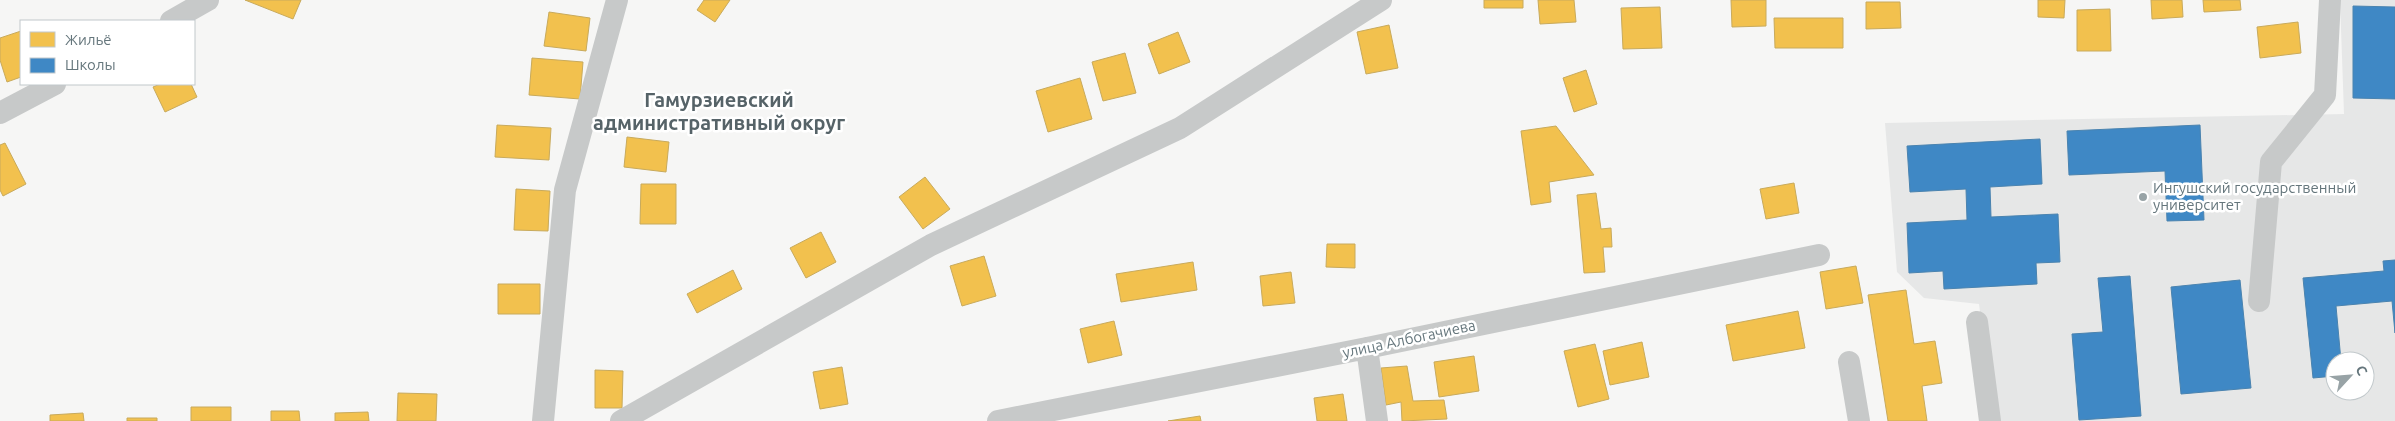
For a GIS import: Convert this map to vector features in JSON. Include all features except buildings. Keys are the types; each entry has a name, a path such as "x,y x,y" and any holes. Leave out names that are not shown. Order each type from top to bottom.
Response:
{"street":[{"path":"173,20 208,0"},
{"path":"543,421 565,190 617,0"},
{"path":"621,421 931,245 1180,128 1381,0"},
{"path":"2259,301 2271,162 2325,95 2330,0"},
{"path":"0,113 53,85"},
{"name":"улица Албогачиева","path":"998,421 1367,348 1819,255"},
{"path":"1977,322 1990,421"},
{"path":"1367,348 1377,421"},
{"path":"1849,362 1859,421"}],"shaded area":[{"name":"Ингушский государственный университет","path":"2340,0 2395,0 2395,421 1994,421 1979,304 1924,298 1897,272 1885,123 2344,114"}],"place":[{"name":"Ингушский государственный университет","path":"2143,197"}],"district":[{"name":"Гамурзиевский административный округ","path":"719,112"}]}
